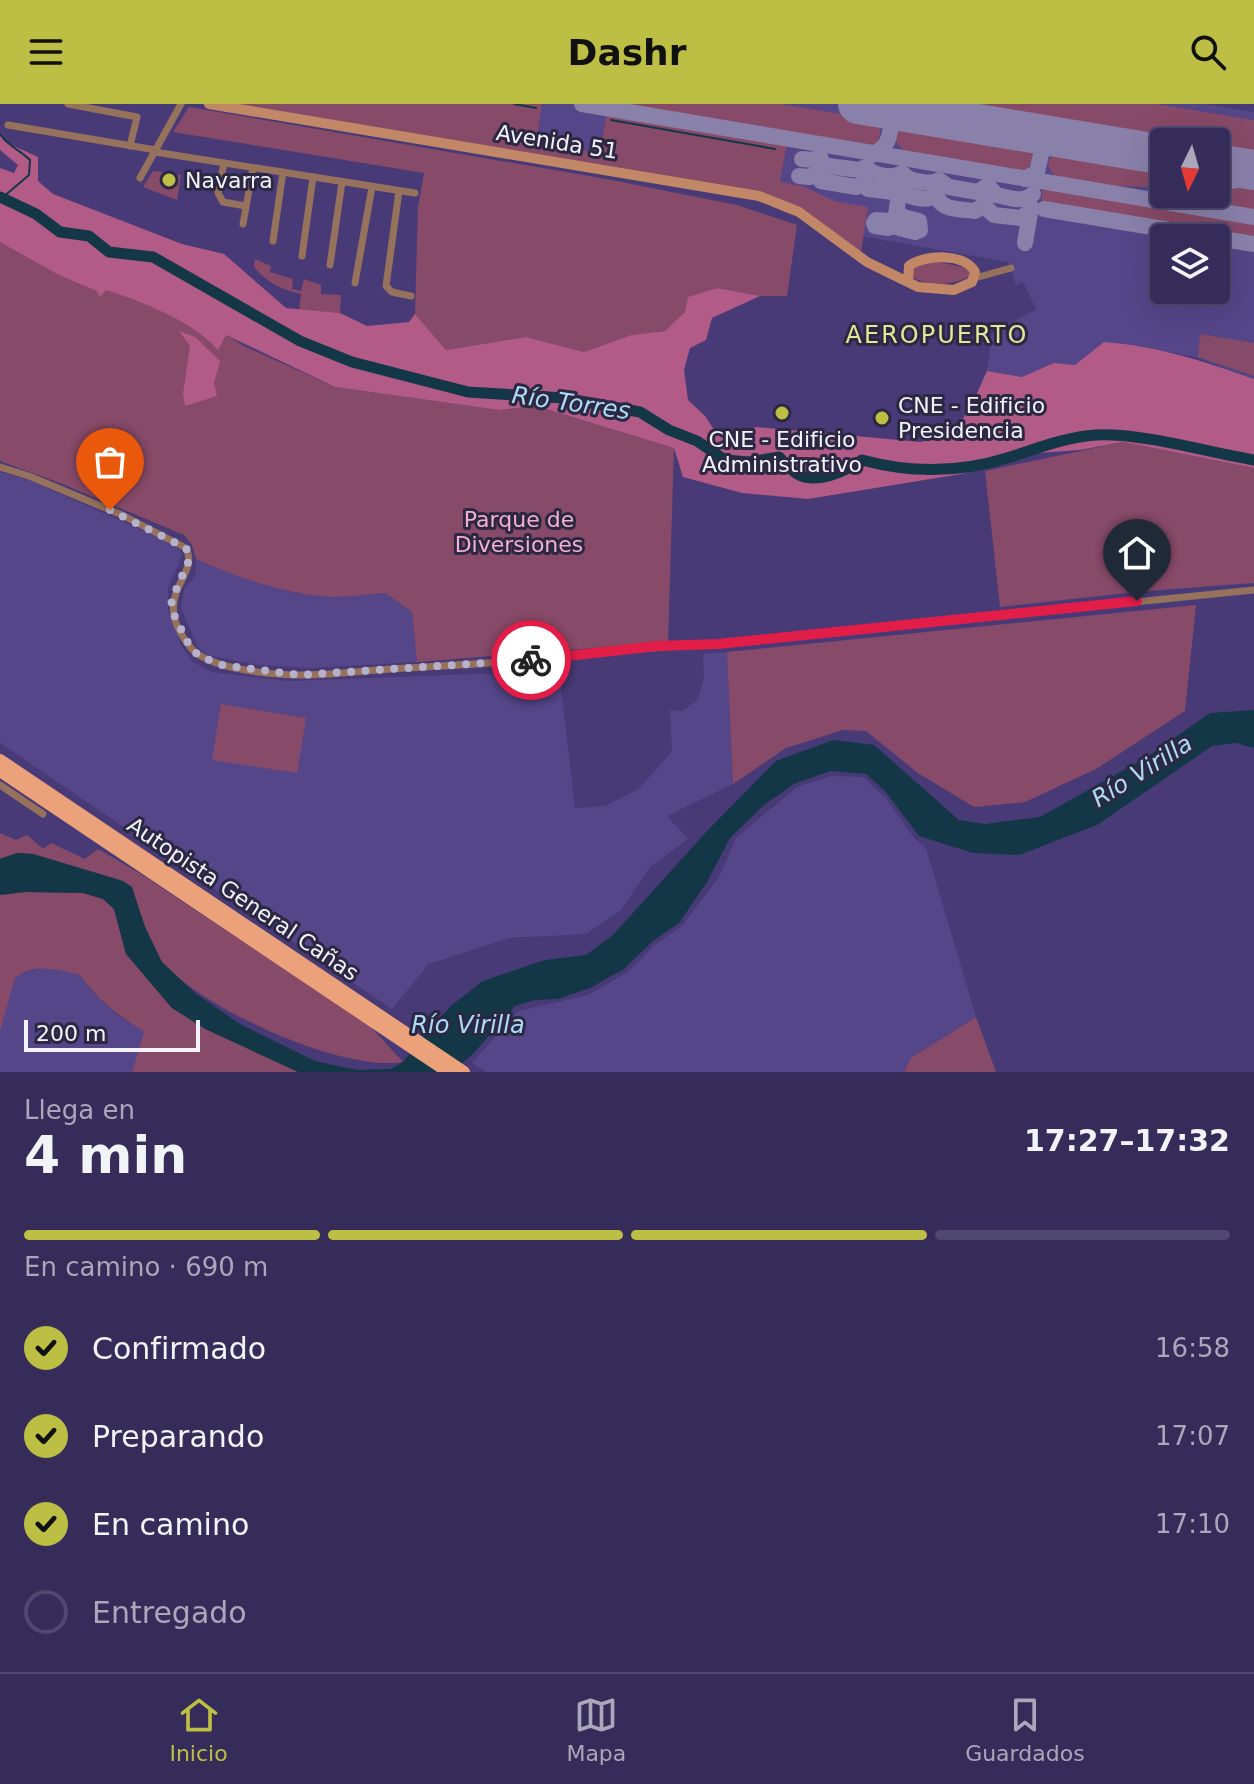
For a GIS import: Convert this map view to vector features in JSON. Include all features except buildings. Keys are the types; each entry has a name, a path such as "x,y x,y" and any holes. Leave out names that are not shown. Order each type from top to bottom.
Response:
{"highway":[{"name":"Autopista General Cañas","path":"0,760 366,1011 448,1072"},
{"name":"Autopista General Cañas","path":"0,771 464,1072"}],"main road":[{"name":"Avenida 51","path":"209,104 759,196 799,212 879,269 918,287 944,290 964,287 975,278"},
{"path":"879,269 909,266 923,258 950,259 972,267 975,278"},
{"path":"908,281 909,266"}],"street":[{"path":"68,104 137,117 130,146"},
{"path":"140,178 181,104"},
{"path":"8,125 415,193"},
{"path":"224,163 218,193 223,202 246,206"},
{"path":"243,224 253,168"},
{"path":"273,241 283,172"},
{"path":"302,256 313,177"},
{"path":"330,265 342,182"},
{"path":"355,283 372,187"},
{"path":"399,191 386,286 392,292 411,296"},
{"name":"Avenida 51","path":"975,278 1011,268"},
{"path":"0,467 66,491 186,548 190,558 171,605 181,633 199,656 222,665 299,675 533,660 1254,590"},
{"path":"0,785 43,814"}],"shaded area":[{"path":"283,104 1206,104 1254,112 1254,379 1195,357 1169,352 1075,365 1054,363 1022,377 987,371 992,334 1036,309 1023,282 1016,285 1008,262 855,235 812,204"},
{"path":"0,134 5,142 38,157 38,181 53,194 182,244 224,254 286,308 340,313 367,326 409,322 415,314 446,350 526,337 584,352 631,335 665,331 685,312 688,297 718,288 760,296 712,318 706,340 690,348 684,370 688,400 721,436 756,427 921,442 957,424 970,407 987,371 1022,377 1054,363 1075,365 1104,342 1180,355 1254,379 1254,468 1123,442 1080,450 1038,453 961,474 808,499 742,493 683,477 674,448 536,406 499,410 335,387 226,335 218,350 181,321 106,290 100,297 97,291 59,275 0,242 0,168 14,173 18,165 0,150"},
{"path":"179,331 195,337 220,361 214,383 217,396 185,406 183,394 190,346"},
{"path":"0,472 29,480 169,542 180,550 182,555 168,589 168,610 181,645 193,662 212,672 288,681 559,671 575,808 605,806 639,789 672,751 670,710 683,711 698,699 704,677 703,654 727,652 733,784 667,816 688,839 651,866 620,911 586,934 509,938 429,964 392,1009 0,743"},
{"path":"196,559 296,593 337,597 385,593 412,612 417,662 310,668 259,665 207,655 198,648 181,608 184,589 195,576"},
{"path":"831,776 863,777 885,797 915,839 926,848 976,1017 911,1058 904,1072 486,1072 472,1063 518,1011 588,995 628,972 655,945 682,926 719,877 736,838 797,787"},
{"path":"44,967 80,975 116,1014 144,1032 132,1072 0,1072 0,1032 15,978 21,973"}],"green space":[{"path":"233,104 542,104 536,142 599,153 607,114 787,143 780,182 802,186 837,202 868,207 861,252 802,209 775,198 657,174"},
{"path":"625,104 780,104 872,119 881,126 878,143 866,147 628,107"},
{"path":"933,104 1156,104 1254,120 1254,158 1230,154 1230,128 1150,128 1150,141"},
{"path":"189,107 612,180 737,205 797,225 787,296 760,296 718,288 665,331 631,335 584,352 526,337 446,350 415,314 418,207 424,173 173,132"},
{"path":"910,126 1025,145 1032,149 1033,161 1026,170 1020,170 904,151 896,142 898,130"},
{"path":"1055,153 1150,167 1150,187 1106,186 1055,177 1048,166"},
{"path":"153,171 181,175 177,200 143,187"},
{"path":"1254,187 1254,210 1230,205 1230,189"},
{"path":"1043,188 1254,224 1254,239 1230,235 1230,224 1163,224 1041,204"},
{"name":"Parque de Diversiones","path":"0,216 205,322 244,346 335,387 499,410 536,406 674,448 668,642 417,662 412,612 385,593 317,596 246,579 196,559 192,545 184,535 0,461"},
{"path":"255,259 271,266 270,272 293,279 292,289 301,291 304,279 321,285 321,294 341,295 340,313 299,310 301,294 269,281 254,267"},
{"path":"939,262 967,268 969,277 940,284 912,277 914,268 923,263"},
{"path":"1200,334 1254,343 1254,376 1198,357"},
{"path":"1123,442 1254,468 1254,583 1000,607 985,471"},
{"path":"1196,605 1185,711 1096,769 1025,802 974,807 918,773 866,731 843,730 786,748 733,784 727,652"},
{"path":"221,704 306,718 297,773 212,760"},
{"path":"0,833 16,840 27,835 43,849 51,843 85,859 98,849 141,874 370,1026 403,1062 377,1063 312,1048 242,1018 210,1000 184,982 160,959 123,881 33,854 17,853 0,859"},
{"path":"83,893 103,899 114,909 126,954 172,1008 298,1072 132,1072 144,1032 109,1007 80,975 55,970 30,970 15,978 0,1032 0,895"},
{"path":"976,1017 996,1072 904,1072 911,1058"}],"water":[{"name":"Río Virilla","path":"1254,710 1254,748 1236,743 1212,746 1097,825 1019,855 973,853 919,836 885,791 866,774 830,771 794,784 764,805 730,838 707,882 679,923 653,941 624,969 590,988 558,999 535,1000 515,1006 472,1055 451,1072 298,1072 205,1029 172,1008 126,954 114,909 103,899 83,893 0,895 0,859 17,853 33,854 123,881 132,887 145,927 162,962 195,993 240,1024 315,1061 357,1070 391,1069 403,1062 452,1005 483,981 545,960 586,955 613,935 708,830 776,761 833,740 874,745 959,820 985,824 1040,817 1147,757 1210,713"}],"waterway":[{"path":"514,104 536,108"},
{"path":"611,120 775,149"},
{"path":"0,134 30,160 29,175 2,198"},
{"name":"Río Torres","path":"0,197 36,214 60,232 89,236 109,252 153,257 300,341 352,362 468,392 564,398 640,412 669,430 697,441 725,460 749,462 779,457 799,475 815,478 832,475 862,460 916,469 953,469 989,463 1062,441 1096,435 1154,440 1254,460"}],"taxiway":[{"path":"582,104 1254,217"},
{"path":"872,155 887,142 892,122 905,112"},
{"path":"1025,179 1037,172 1043,146 1056,137"},
{"path":"802,159 820,157 823,164 828,166 860,170 866,167 883,176 902,173 920,182 939,180 949,187 978,192 988,185 996,195 1015,199 1025,199 1033,194"},
{"path":"799,176 810,177 817,173 821,181 856,187 864,183 868,189 893,192 900,189 918,198 937,195 942,204 958,209 975,211 985,204"},
{"path":"1230,181 1254,178"},
{"path":"897,212 919,221 920,230 915,232 896,227 895,224 900,184"},
{"path":"986,196 985,207 994,215 1021,218 1030,212"},
{"path":"1025,243 1031,207"},
{"path":"1044,209 1254,244"},
{"path":"895,224 888,228 875,226 874,223 876,220 891,221 896,215"}],"runway":[{"path":"858,104 1150,153"},
{"path":"1230,166 1254,170"}],"way so far":[{"path":"110,510 186,548 189,564 171,605 181,633 190,647 209,661 299,675 531,660"}],"place":[{"name":"Navarra","path":"169,180"},
{"name":"CNE - Edificio Administrativo","path":"782,413"},
{"name":"CNE - Edificio Presidencia","path":"882,418"}],"district":[{"name":"AEROPUERTO","path":"937,335"}],"route":[{"path":"531,660 1137,601"}]}
